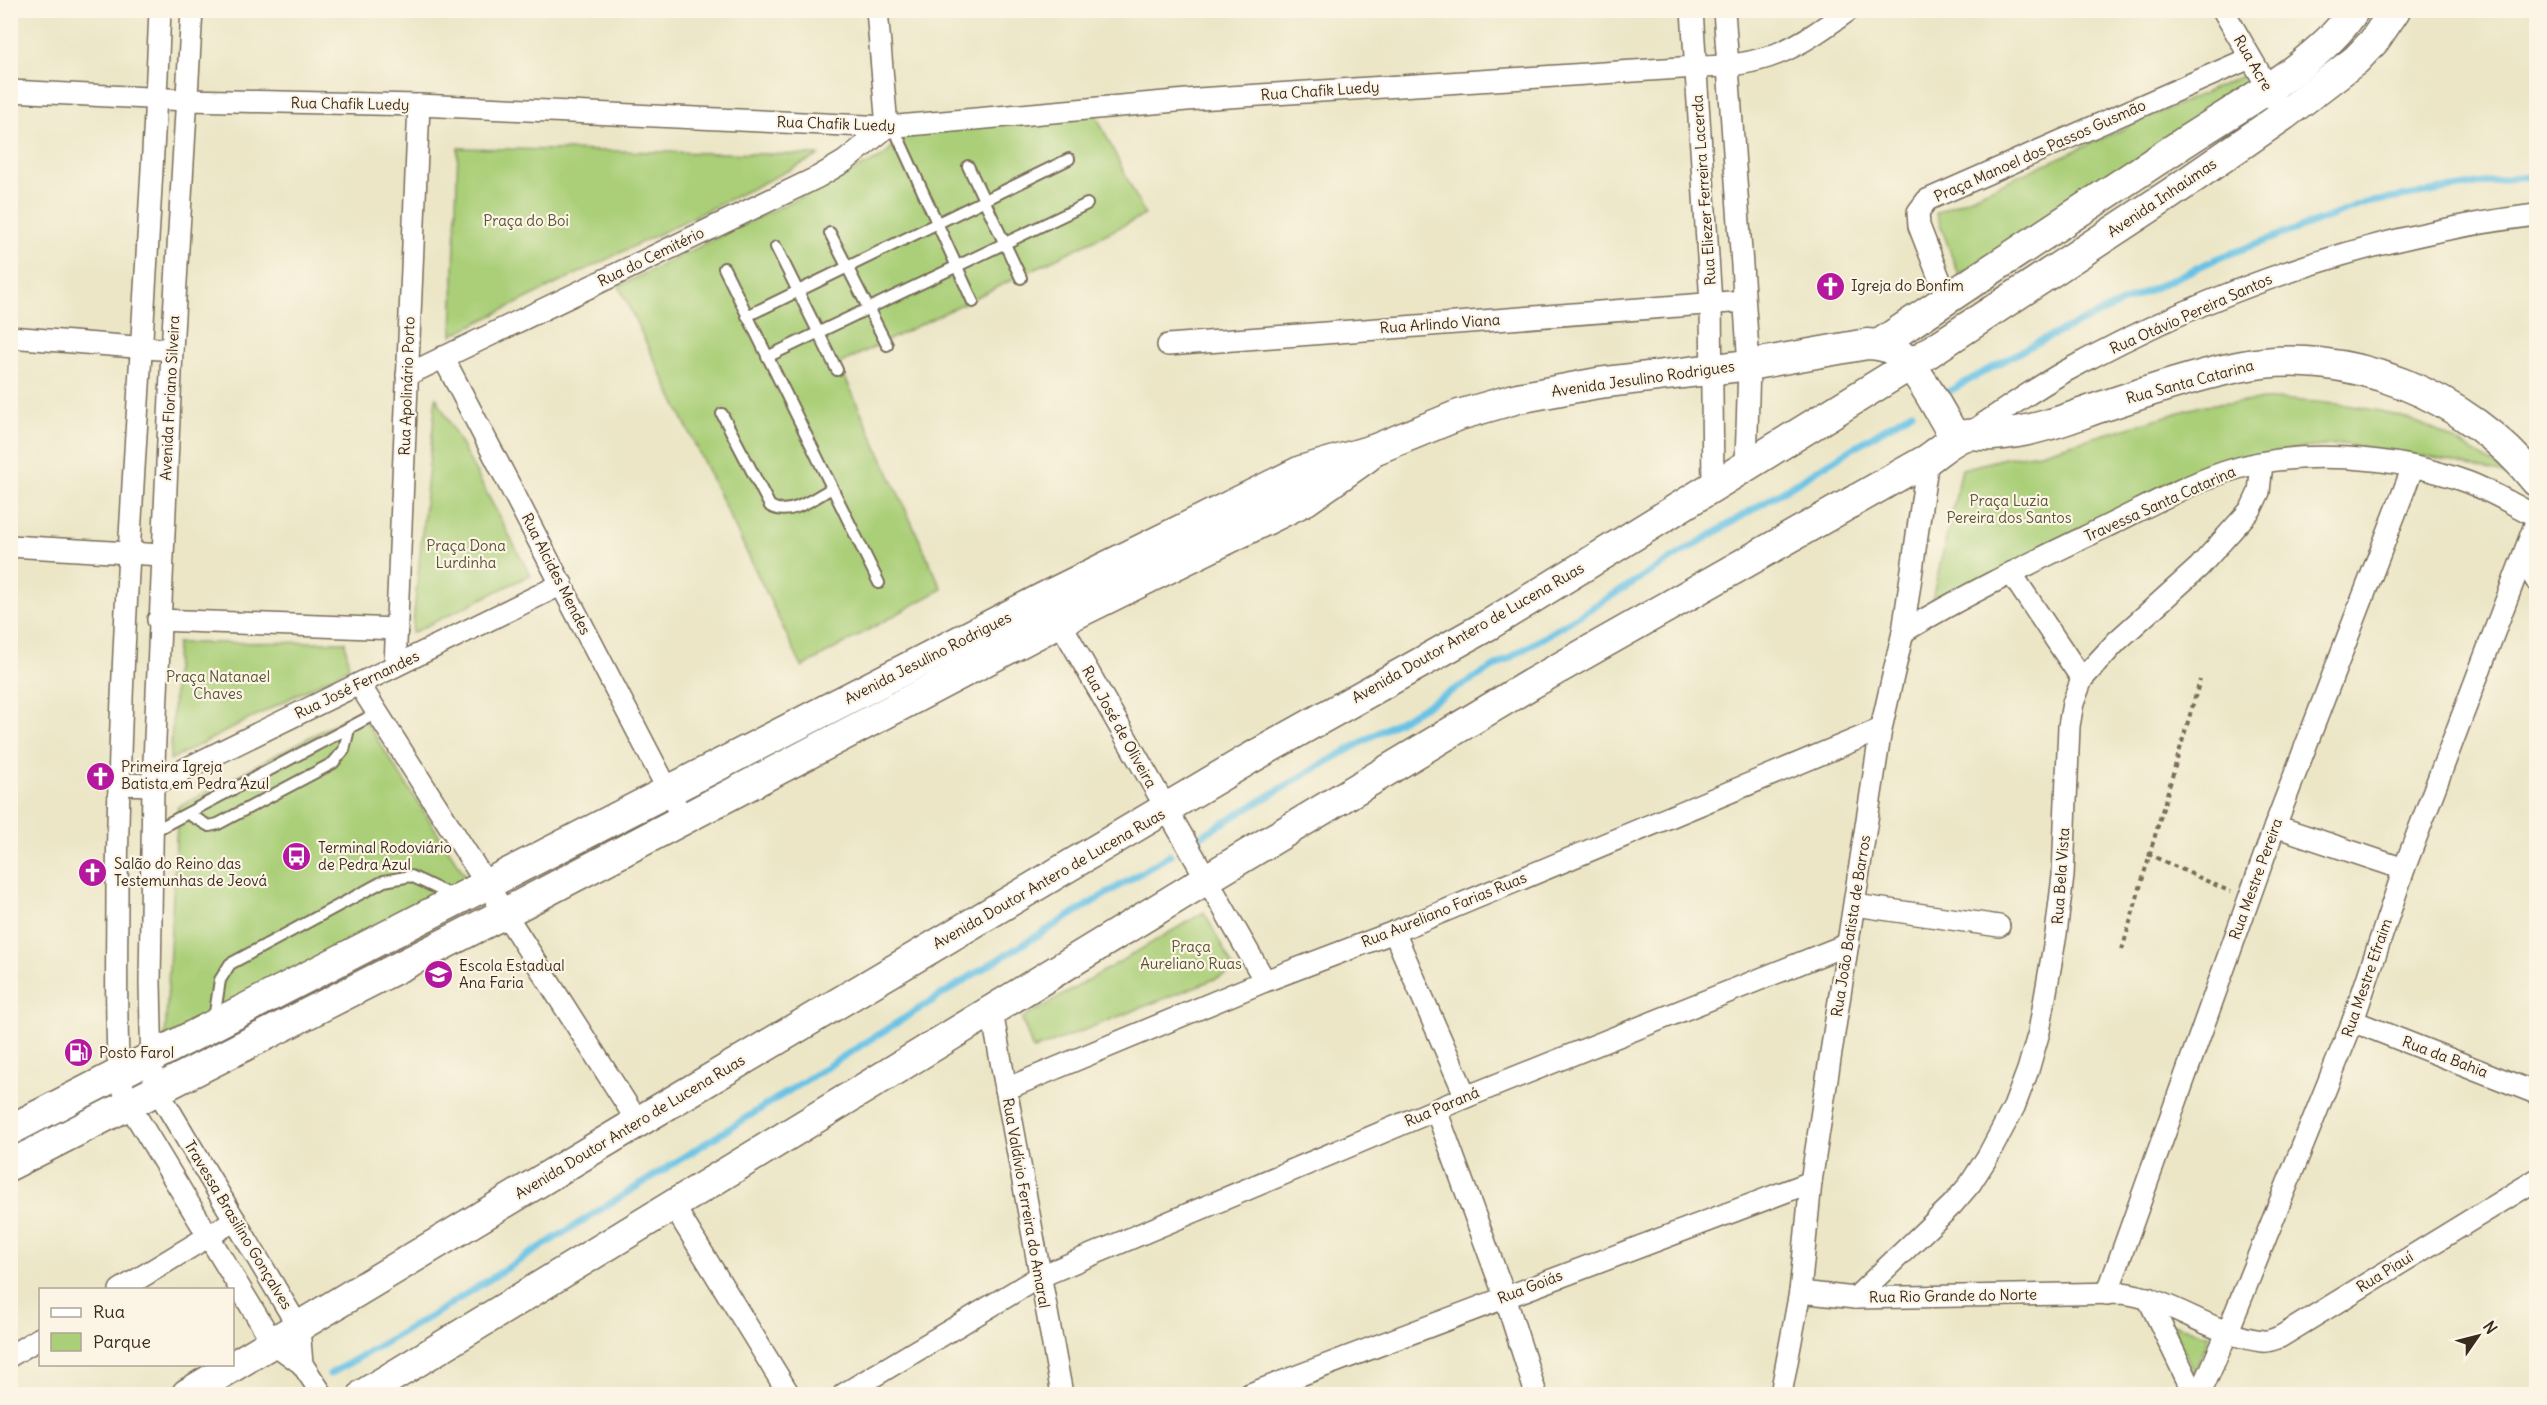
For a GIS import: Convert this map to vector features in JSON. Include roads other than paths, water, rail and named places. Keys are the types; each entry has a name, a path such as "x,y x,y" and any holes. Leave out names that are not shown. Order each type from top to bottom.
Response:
{"main road":[{"path":"364,1395 1205,880 1531,684 1928,459 1962,436 1910,365 1899,354 1880,344 2267,88 2331,39 2341,30 2354,10"},
{"name":"Avenida Inhaúmas","path":"1910,365 2170,194 2284,115 2356,60 2374,41 2395,10"},
{"name":"Avenida Jesulino Rodrigues","path":"487,884 668,793 1052,610 1306,500 1376,449 1459,415 1518,398 1598,383 1749,365 1860,345 1880,344"},
{"name":"Rua Santa Catarina","path":"1962,436 1992,436 2047,425 2108,404 2237,367 2280,360 2357,369 2397,381 2440,401 2502,444 2536,481"},
{"name":"Avenida Doutor Antero de Lucena Ruas","path":"188,1395 638,1122 1249,759 1490,624 1746,464 1910,365"},
{"name":"Avenida Jesulino Rodrigues","path":"505,913 683,819 1052,610"},
{"path":"10,1130 487,884"},
{"path":"10,1166 505,913"}],"street":[{"path":"129,1106 119,1074 116,982 118,784 128,553 160,10"},
{"name":"Avenida Floriano Silveira","path":"158,1091 154,1081 152,1057 150,983 158,620 192,10"},
{"path":"877,10 890,127"},
{"name":"Rua Eliezer Ferreira Lacerda","path":"1692,10 1711,303 1713,485"},
{"path":"1724,10 1749,365 1746,464"},
{"name":"Rua Chafik Luedy","path":"10,91 187,100 419,105 890,127 1198,99 1696,67 1728,67 1767,59 1794,46 1849,10"},
{"name":"Rua Acre","path":"2223,10 2284,115"},
{"name":"Praça Manoel dos Passos Gusmão","path":"1947,298 1919,226 1918,212 1927,201 2250,58"},
{"name":"Rua Apolinário Porto","path":"395,666 419,105"},
{"name":"Rua do Cemitério","path":"407,375 818,177 845,161 890,127"},
{"name":"Rua Otávio Pereira Santos","path":"1962,436 2037,388 2084,362 2205,304 2287,272 2374,245 2436,231 2536,215"},
{"name":"Rua Arlindo Viana","path":"1168,345 1744,301"},
{"path":"10,337 141,345 172,350"},
{"name":"Rua Alcides Mendes","path":"443,357 683,819"},
{"name":"Travessa Santa Catarina","path":"1903,632 1947,605 2201,482 2242,467 2262,463 2328,458 2413,467 2467,482 2536,516"},
{"name":"Rua João Batista de Barros","path":"1782,1395 1800,1292 1811,1182 1881,729 1903,632 1928,459"},
{"name":"Rua Bela Vista","path":"1856,1298 1952,1205 1970,1184 2014,1107 2028,1070 2039,1032 2056,934 2063,876 2069,726 2073,703 2082,679 2117,641 2199,567 2238,526 2251,509 2259,492 2262,463"},
{"name":"Rua Mestre Pereira","path":"2107,1293 2248,899 2413,467"},
{"name":"Rua Mestre Efraim","path":"2200,1395 2353,1021 2404,869 2536,522"},
{"path":"10,546 162,555"},
{"path":"2523,557 2536,580"},
{"path":"2011,573 2082,679"},
{"name":"Rua José Fernandes","path":"153,785 562,584"},
{"name":"Rua José de Oliveira","path":"1052,610 1264,981"},
{"path":"158,620 397,629"},
{"path":"359,684 638,1122"},
{"name":"Rua Aureliano Farias Ruas","path":"1006,1089 1264,981 1394,932 1881,729"},
{"path":"118,784 153,785"},
{"path":"2276,826 2404,869"},
{"path":"1855,905 1999,926"},
{"path":"1394,932 1466,1097"},
{"name":"Rua Paraná","path":"844,1395 1039,1277 1466,1097 1848,944"},
{"path":"116,982 150,983"},
{"name":"Rua Valdívio Ferreira do Amaral","path":"992,1012 1062,1395"},
{"name":"Rua da Bahia","path":"2353,1021 2536,1093"},
{"name":"Travessa Brasilino Gonçalves","path":"158,1091 298,1328 302,1364"},
{"name":"Travessa Brasilino Gonçalves","path":"129,1106 273,1343 302,1364 322,1395"},
{"path":"1436,1110 1505,1297 1536,1395"},
{"name":"Rua Piauí","path":"2148,1298 2228,1331 2263,1341 2280,1337 2536,1180"},
{"name":"Rua Goiás","path":"1250,1395 1811,1182"},
{"path":"674,1205 789,1395"},
{"path":"123,1288 235,1220"},
{"name":"Rua Rio Grande do Norte","path":"1800,1292 1856,1298 2107,1293 2136,1294 2148,1298"},
{"path":"2148,1298 2194,1395"},
{"path":"10,1356 39,1339"}],"lane":[{"path":"890,127 973,302"},
{"path":"747,316 1069,159"},
{"path":"968,165 1021,278"},
{"path":"767,357 1087,204"},
{"path":"830,233 887,345"},
{"path":"776,247 837,370"},
{"path":"724,268 879,583"},
{"path":"722,414 770,506 778,511 788,510 832,489"},
{"path":"152,832 377,713"},
{"path":"188,814 209,826 243,811 333,763 344,750 349,729"},
{"path":"212,1027 220,980 230,964 384,881 411,876 459,899"}],"waterway":[{"path":"1946,393 2036,343 2216,259 2366,203 2518,177 2536,176"},
{"path":"1201,836 1508,659 1912,412"},
{"path":"330,1374 436,1313 984,968 1170,855"}],"place":[{"name":"Igreja do Bonfim","path":"1830,286"},
{"name":"Primeira Igreja Batista em Pedra Azul","path":"100,776"},
{"name":"Terminal Rodoviário de Pedra Azul","path":"297,857"},
{"name":"Salão do Reino das Testemunhas de Jeová","path":"93,873"},
{"name":"Escola Estadual Ana Faria","path":"438,975"},
{"name":"Posto Farol","path":"78,1053"}],"park label":[{"name":"Praça do Boi","path":"526,221"},
{"name":"Praça Luzia Pereira dos Santos","path":"2009,510"},
{"name":"Praça Dona Lurdinha","path":"466,554"},
{"name":"Praça Natanael Chaves","path":"218,686"},
{"name":"Praça Aureliano Ruas","path":"1191,956"}]}
